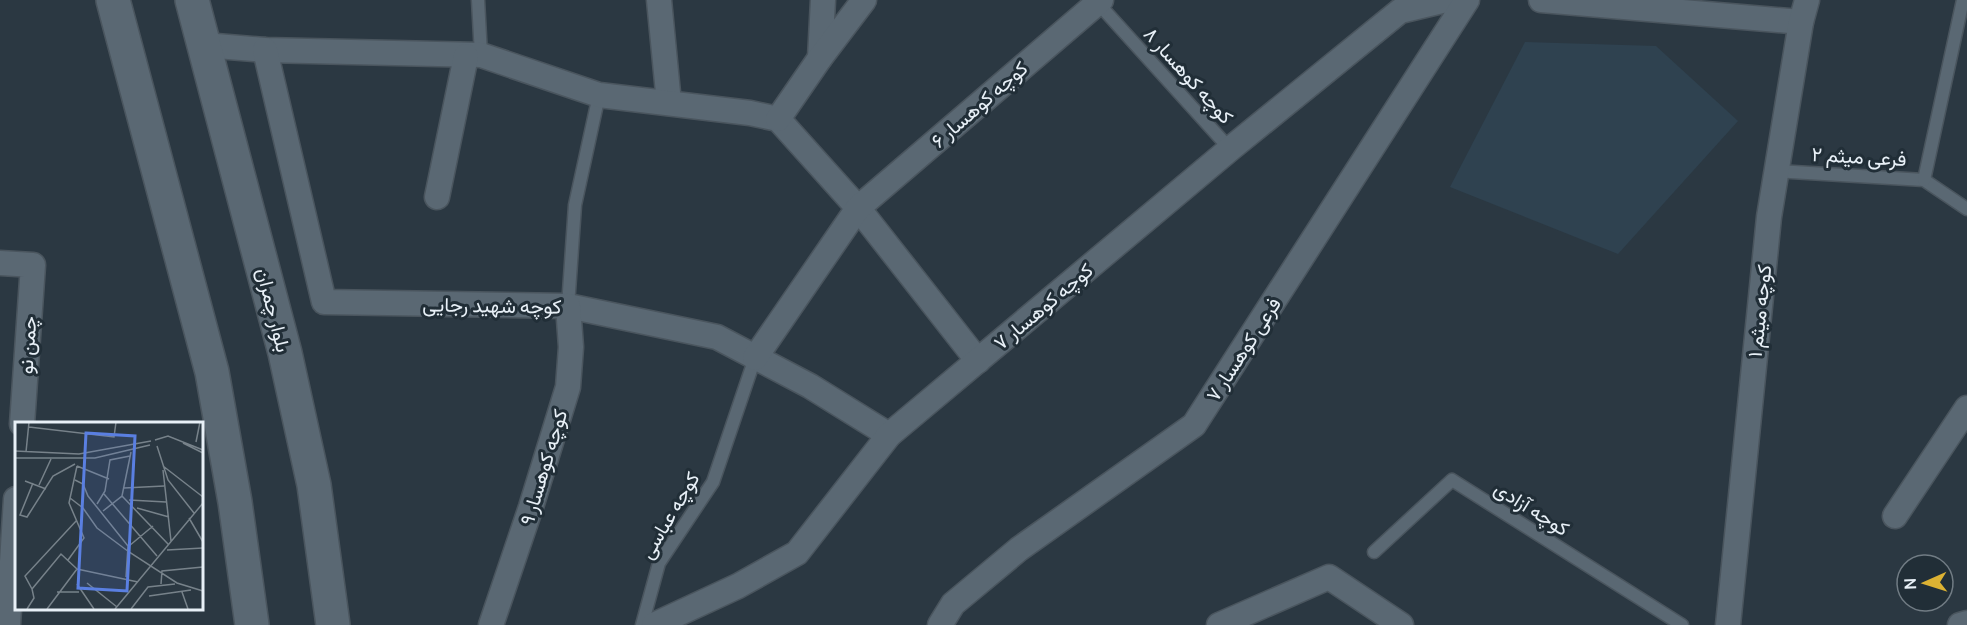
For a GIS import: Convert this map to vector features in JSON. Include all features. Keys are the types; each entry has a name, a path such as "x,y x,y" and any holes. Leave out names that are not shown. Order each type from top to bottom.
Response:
{"main road":[{"path":"113,0 212,372 235,502 252,625"},
{"name":"بلوار چمران","path":"192,0 285,353 314,485 333,625"}],"street":[{"path":"659,0 669,103"},
{"path":"820,58 823,0"},
{"path":"778,119 864,0"},
{"name":"کوچه کوهسار ۷","path":"654,625 738,586 797,553 889,435 1230,149 1395,5 1446,0"},
{"name":"فرعی کوهسار ۷","path":"940,625 953,604 1019,549 1194,425 1467,0"},
{"path":"1541,0 1804,11"},
{"name":"کوچه کوهسار ۶","path":"755,358 858,208 1098,1"},
{"name":"کوچه میثم ۱","path":"1728,625 1776,171 1804,11"},
{"path":"204,45 265,50 474,55 599,95 750,113 778,119 858,208 978,361"},
{"name":"کوچه شهید رجایی","path":"265,50 324,302 568,306 717,337 810,386 889,435"},
{"path":"437,197 474,55"},
{"name":"چمن نو","path":"0,263 33,266 22,422"},
{"name":"کوچه کوهسار ۹","path":"491,625 568,387 571,346 568,306"},
{"path":"1895,516 1967,408"},
{"path":"8,625 15,515"},
{"path":"1219,625 1329,577 1401,625"},
{"path":"1960,625 1967,623"}],"lane":[{"path":"474,55 478,0"},
{"path":"1924,180 1963,0"},
{"name":"کوچه کوهسار ۸","path":"1098,1 1230,149"},
{"path":"568,306 574,205 599,95"},
{"name":"فرعی میثم ۲","path":"1776,171 1924,180 1967,209"},
{"name":"کوچه عباسی","path":"642,625 659,563 713,482 755,358"},
{"name":"کوچه آزادی","path":"1374,552 1452,480 1682,625"}],"shaded area":[{"path":"1525,42 1656,46 1738,121 1618,254 1450,187"}]}
